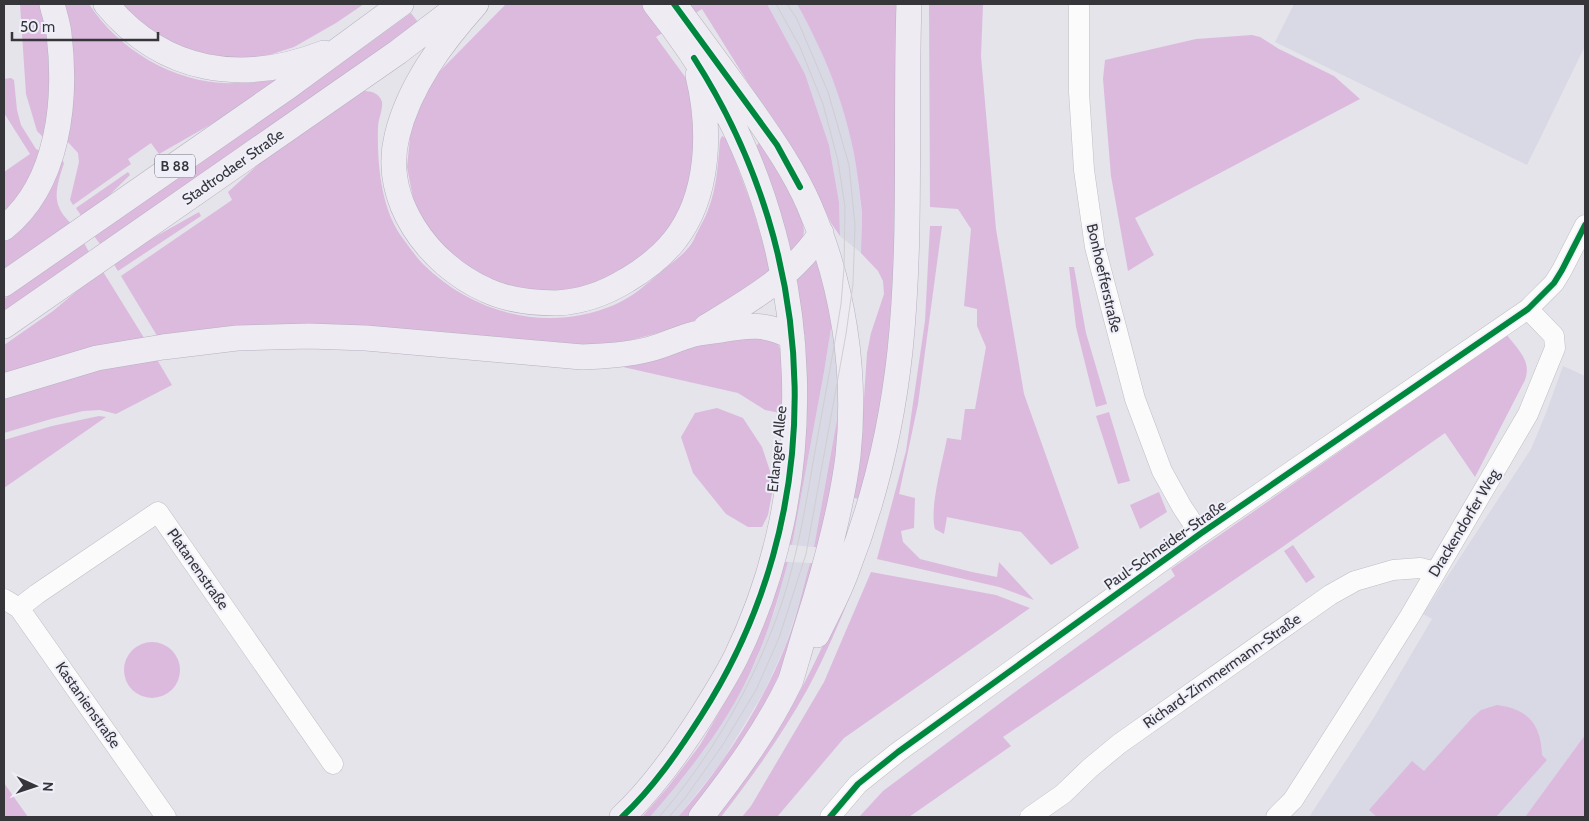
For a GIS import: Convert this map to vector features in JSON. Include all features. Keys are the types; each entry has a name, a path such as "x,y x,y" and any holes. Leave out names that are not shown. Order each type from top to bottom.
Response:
{"main road":[{"path":"4,228 13,221 35,192 46,170 53,147 60,113 61,78 59,33 52,4"},
{"path":"106,4 118,19 140,37 161,50 187,61 214,69 233,71 276,67 309,59 345,45"},
{"name":"B 88","path":"4,284 281,92 401,4"},
{"name":"Stadtrodaer Straße","path":"4,326 398,52 461,4"},
{"path":"476,4 427,66 408,103 396,137 393,161 395,186 404,211 430,250 448,267 467,280 486,290 508,298 558,303 601,294 638,273 657,259 674,242 696,202 704,162 706,139 704,97 694,58"},
{"name":"Erlanger Allee","path":"655,4 677,16 777,145 794,174 821,233 836,284 846,334 851,393 848,456 836,524 825,568 790,681 736,770 701,817"},
{"path":"790,681 812,644 847,571 881,459 892,406 900,352 906,284 909,4"},
{"name":"Erlanger Allee","path":"622,817 659,776 688,736 736,657 759,599 777,540 790,466 795,397 792,336 783,275 769,218 751,166 721,101 694,58 677,16"},
{"path":"694,334 754,298 783,275 803,257 821,233"},
{"path":"4,386 97,358 237,338 309,336 366,338 582,357 632,353 694,334 743,326 759,325 792,336"}],"street":[{"name":"Bonhoefferstraße","path":"1079,4 1079,92 1084,170 1095,247 1135,398 1162,471 1200,534"},
{"path":"1528,309 1554,283 1585,225"},
{"name":"Paul-Schneider-Straße","path":"830,817 858,784 898,752 1200,534 1528,309"},
{"name":"Drackendorfer Weg","path":"1276,817 1293,800 1367,684 1528,414 1555,348 1554,336 1528,309"},
{"name":"Platanenstraße","path":"12,603 37,594 158,512 333,764"},
{"name":"Richard-Zimmermann-Straße","path":"1030,817 1063,794 1119,744 1330,595 1355,581 1393,570 1420,568 1435,572"},
{"name":"Kastanienstraße","path":"12,603 166,817"}],"shaded area":[{"path":"20,4 41,4 48,37 50,68 46,140 37,131 26,94"},
{"path":"61,4 89,4 105,25 124,43 147,59 171,71 197,79 224,83 250,81 276,74 279,79 222,118 159,154 151,143 128,159 131,164 73,205 70,200 79,162 78,153 67,141"},
{"path":"120,4 364,4 336,23 294,47 260,58 226,61 195,54 159,38"},
{"path":"506,4 767,4 805,74 829,145 839,202 840,236 831,223 804,168 702,9 656,37 691,85 696,136 690,177 678,220 654,250 615,279 550,296 514,289 483,277 458,260 434,237 414,203 407,167 411,128 421,101 438,73"},
{"path":"767,4 797,4 816,39 836,88 849,127 857,170 862,217 861,253 840,236 839,202 829,145 805,74"},
{"path":"797,4 899,4 898,234 885,394 860,499 854,498 861,443 867,353 871,333 884,294 883,281 878,271 861,253 862,210 851,139 829,70"},
{"path":"929,4 983,4 981,56 996,229 1024,394 1079,548 1051,565 1021,532 947,517 944,534 935,529 935,497 947,438 961,440 965,409 975,409 986,347 977,326 977,309 964,306 971,229 958,209 930,207"},
{"path":"1294,4 1585,4 1585,46 1527,165 1275,42"},
{"path":"411,13 418,22 352,70 100,244 94,236 291,100"},
{"path":"1252,35 1260,37 1279,49 1334,76 1360,99 1135,218 1154,255 1128,271 1111,176 1103,79 1105,60 1196,39"},
{"path":"11,78 14,80 17,110 21,125 36,149 43,152 33,176 4,215 4,172 30,154 4,113 4,79"},
{"path":"364,91 375,94 382,102 378,128 378,157 385,201 396,228 420,261 443,281 465,295 488,306 512,314 538,318 563,317 589,313 627,299 686,251 693,241 711,202 722,136 727,139 752,206 772,274 731,303 703,317 659,333 598,347 159,339 121,276 232,200 228,192 271,153"},
{"path":"760,141 801,212 804,231 802,243 790,255 755,148"},
{"path":"60,157 64,163 58,185 57,202 71,224 4,270 4,239"},
{"path":"128,172 130,175 97,207 82,217 76,208"},
{"path":"199,212 201,216 118,271 113,263 137,247"},
{"path":"930,226 942,226 918,404 899,494 915,498 914,528 901,531 903,542 920,559 972,572 997,577 999,562 1034,600 999,587 877,559 906,451 925,321"},
{"path":"84,243 89,252 4,311 4,299"},
{"path":"817,254 833,316 792,545 787,544 793,278"},
{"path":"1069,267 1074,267 1086,333 1107,404 1096,407 1076,327"},
{"path":"102,270 146,341 4,377 4,345 53,311"},
{"path":"833,316 844,380 814,547 792,545 824,372"},
{"path":"739,333 777,343 781,350 785,414 765,410 738,393 623,367 653,360"},
{"path":"1507,335 1523,356 1527,373 1475,477 1445,433 1281,548 1003,737 1011,746 909,817 859,817 883,791 1175,576 1171,569"},
{"path":"155,356 172,385 116,414 100,410 83,411 4,433 4,394"},
{"path":"1563,366 1585,376 1585,735 1525,817 1309,817 1373,719 1432,619 1423,614 1531,449"},
{"path":"717,408 743,418 762,447 774,483 768,515 762,527 748,527 726,514 693,473 681,437 695,413"},
{"path":"844,411 822,548 814,547 838,414"},
{"path":"1109,412 1130,481 1118,484 1096,416"},
{"path":"99,416 106,417 4,488 4,440 52,426"},
{"path":"1159,492 1167,512 1140,529 1130,505"},
{"path":"1293,545 1315,577 1306,583 1284,551"},
{"path":"783,562 788,562 770,623 756,659 735,702 709,742 680,780 650,817 642,817 700,745 741,675 758,635"},
{"path":"788,562 810,563 785,646 765,690 721,763 678,817 650,817 705,749 739,693 756,660 775,610"},
{"path":"810,563 818,563 792,642 773,687 742,742 694,810 688,817 678,817 725,758 764,693 789,637"},
{"path":"871,572 996,595 1030,608 844,738 777,817 742,817 751,806 824,682"},
{"path":"850,585 854,586 838,626 807,690 777,739 744,787 721,817 716,817 792,706"},
{"path":"147,642 157,642 172,650 178,659 180,670 178,681 172,690 157,698 147,698 136,693 129,686 124,675 124,665 129,654 136,647"},
{"path":"1497,705 1517,710 1531,720 1539,735 1542,755 1547,760 1496,817 1377,817 1369,810 1412,761 1424,771 1472,718 1481,710"},
{"path":"1585,735 1585,817 1525,817"},
{"path":"4,783 28,817 4,817"}],"tram line":[{"path":"659,817 709,752 737,704 762,655 780,609 802,523 841,304 844,268 845,207 838,161 823,104 800,47 776,4"},
{"path":"669,817 722,746 756,690 779,638 806,554 846,334 853,284 855,225 849,165 828,92 797,19 787,4"}],"cycle path":[{"path":"674,4 777,145 800,187"},
{"path":"622,817 655,782 683,743 701,716 743,638 773,556 790,472 795,387 787,301 768,217 737,136 694,58"},
{"path":"830,817 858,784 898,752 1200,534 1528,309 1554,283 1585,225"}]}
